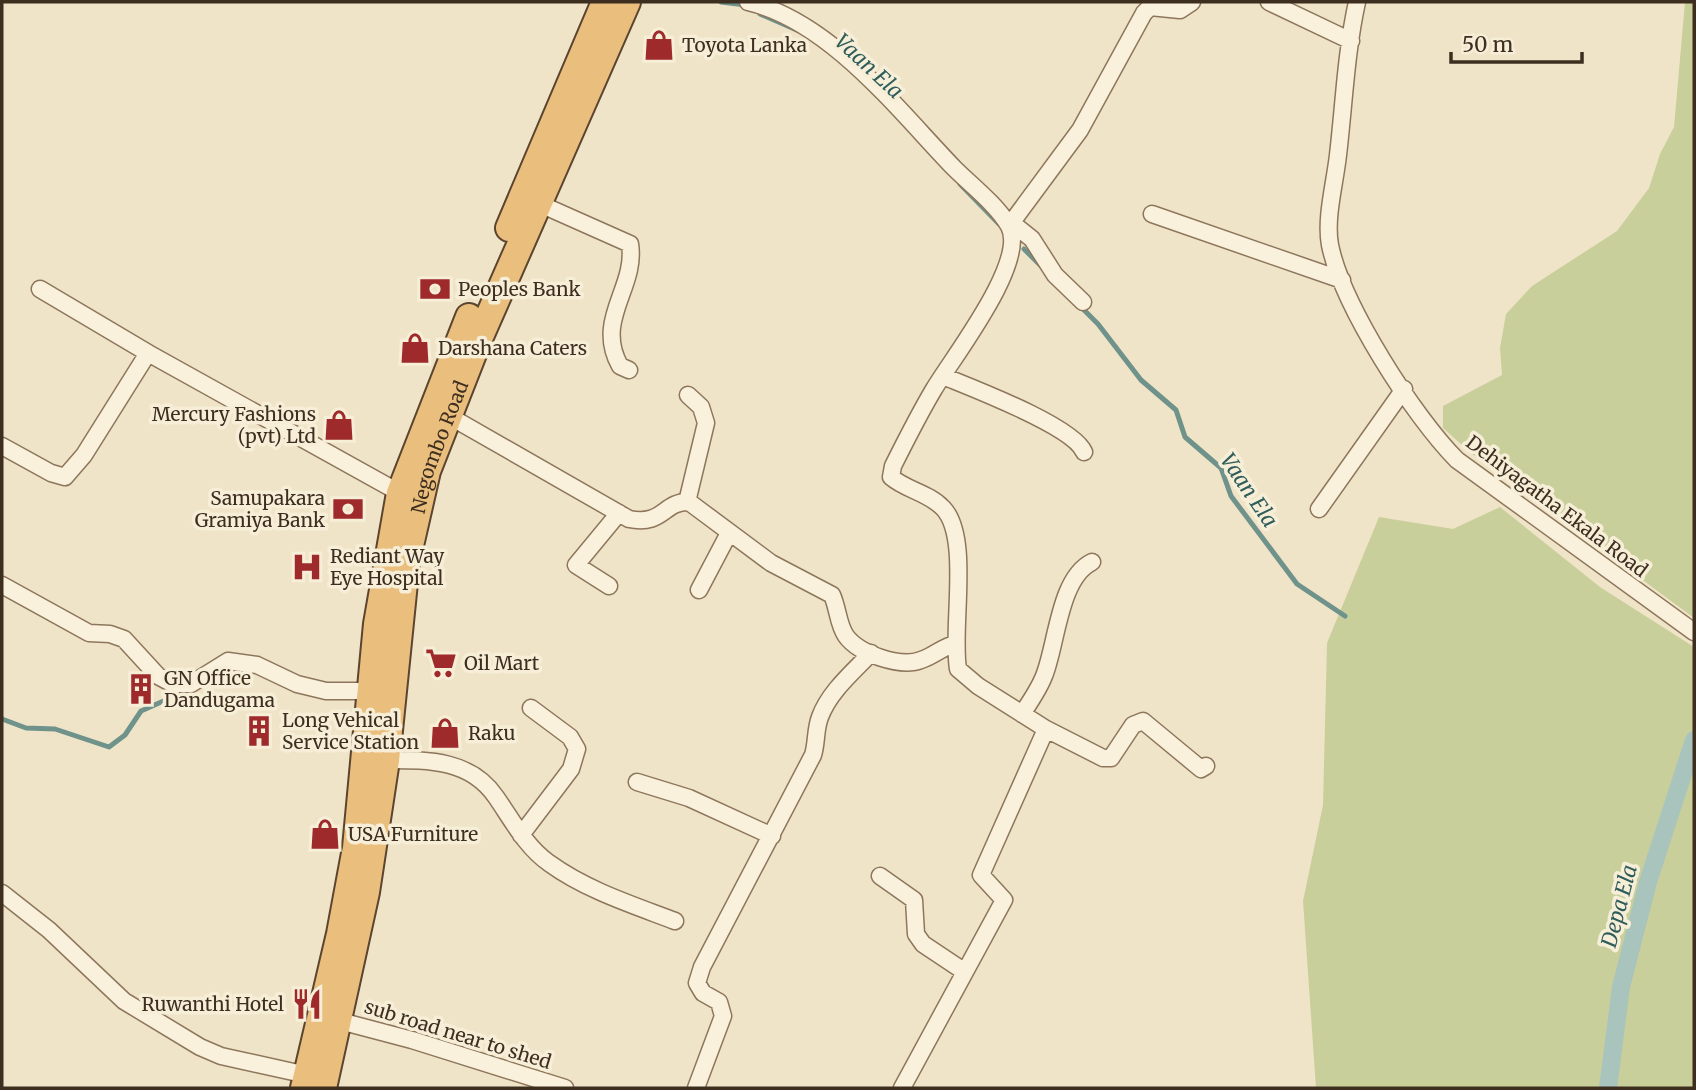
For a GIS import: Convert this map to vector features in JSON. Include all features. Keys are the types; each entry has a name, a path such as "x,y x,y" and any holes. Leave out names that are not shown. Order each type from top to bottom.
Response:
{"highway":[{"name":"Negombo Road","path":"312,1084 356,848 377,624 400,493 441,383 605,2"},
{"name":"Negombo Road","path":"312,1084 340,1021 366,892 386,760 405,563 427,471 627,2"}],"street":[{"path":"748,2 792,18 886,95 1010,225 1032,239 1055,275 1083,302"},
{"path":"1192,2 1180,10 1150,7 1144,13 1080,130 1010,225 1010,260 992,300 943,376 893,466 891,477 942,506 956,533 958,575 955,644 958,669 1046,729 1103,758 1111,758 1139,720 1201,769 1206,766"},
{"path":"1269,2 1351,41"},
{"name":"Dehiyagatha Ekala Road","path":"1357,2 1330,243 1342,280 1404,389 1442,445 1457,460 1694,632"},
{"path":"540,204 630,244 633,260 614,311 610,344 620,366 629,370"},
{"path":"1152,214 1342,280"},
{"path":"40,289 148,353 400,493"},
{"path":"2,446 51,473 65,477 84,455 148,353"},
{"path":"943,376 1007,402 1073,436 1084,452"},
{"path":"1320,509 1404,389"},
{"path":"687,502 706,422 701,407 688,395"},
{"path":"449,416 619,513 644,522 656,519 679,502 687,502 771,563 832,595 846,637 872,653 899,663 920,661 940,648 955,644"},
{"path":"609,586 576,565 619,513"},
{"path":"699,590 729,533"},
{"path":"1022,714 1044,677 1068,592 1083,567 1092,562"},
{"path":"2,585 89,633 110,634 124,639 158,676 173,684 191,684 228,661 257,665 297,684 326,691 371,691"},
{"path":"696,1088 723,1016 719,1002 703,993 697,983 699,975 813,755 815,732 825,706 845,679 872,653"},
{"path":"521,835 571,769 577,749 570,737 531,708"},
{"path":"907,1086 1004,900 981,875 1046,729"},
{"path":"386,760 423,760 472,772 495,795 521,835 547,862 567,874 675,922"},
{"path":"637,782 689,798 772,836"},
{"path":"880,876 914,900 916,934 923,944 965,972"},
{"path":"2,893 49,930 124,1001 200,1047 312,1084"},
{"name":"sub road near to shed","path":"340,1021 412,1040 565,1088"}],"green space":[{"path":"1685,2 1694,2 1694,618 1471,453 1443,428 1443,406 1502,375 1500,348 1506,314 1532,286 1617,231 1649,188 1660,154 1674,127"},
{"path":"1500,507 1600,587 1694,647 1694,1088 1316,1088 1303,901 1323,805 1327,643 1379,517 1453,529"}],"waterway":[{"name":"Vaan Ela","path":"721,2 746,5"},
{"name":"Vaan Ela","path":"760,14 799,31"},
{"name":"Vaan Ela","path":"960,184 999,224"},
{"name":"Vaan Ela","path":"1024,249 1043,268"},
{"name":"Vaan Ela","path":"1079,305 1098,324 1141,380 1176,410 1185,437 1221,468 1231,496 1297,584 1345,616"},
{"path":"223,673 251,671"},
{"path":"2,719 26,728 55,729 109,747 125,735 141,711 186,691"},
{"name":"Depa Ela","path":"1608,1088 1621,987 1648,882 1694,740"}],"place":[{"name":"Toyota Lanka","path":"659,45"},
{"name":"Peoples Bank","path":"435,289"},
{"name":"Darshana Caters","path":"415,348"},
{"name":"Mercury Fashions (pvt) Ltd","path":"339,425"},
{"name":"Samupakara Gramiya Bank","path":"348,509"},
{"name":"Rediant Way Eye Hospital","path":"307,567"},
{"name":"Oil Mart","path":"441,663"},
{"name":"GN Office Dandugama","path":"141,689"},
{"name":"Long Vehical Service Station","path":"259,731"},
{"name":"Raku","path":"445,733"},
{"name":"USA Furniture","path":"325,834"},
{"name":"Ruwanthi Hotel","path":"307,1004"}]}
